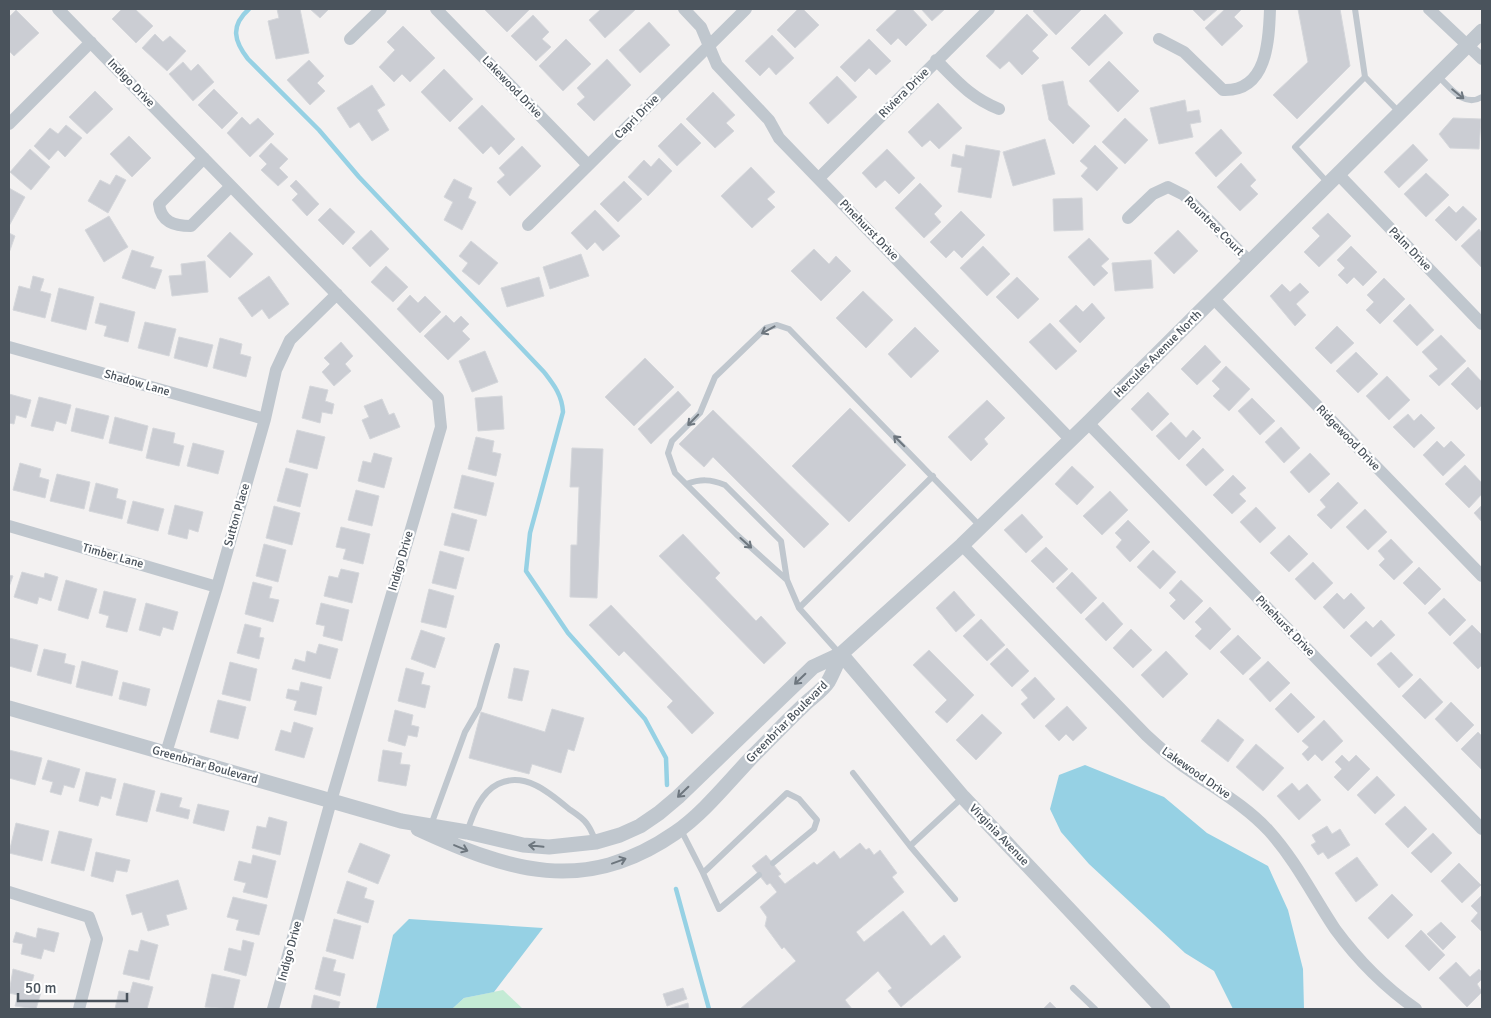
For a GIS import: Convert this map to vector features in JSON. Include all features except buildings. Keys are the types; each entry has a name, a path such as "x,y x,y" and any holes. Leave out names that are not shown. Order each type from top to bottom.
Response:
{"street":[{"name":"Indigo Drive","path":"58,9 438,398 441,427 331,802 273,1009"},
{"path":"350,39 380,9"},
{"name":"Lakewood Drive","path":"436,9 588,165"},
{"name":"Pinehurst Drive","path":"684,9 701,27 717,65 769,120 779,138 1071,440"},
{"name":"Capri Drive","path":"528,225 746,9"},
{"name":"Riviera Drive","path":"819,178 989,9"},
{"path":"1159,40 1184,52 1223,90 1236,91 1248,84 1260,71 1265,57 1270,9"},
{"path":"1436,13 1482,59"},
{"name":"Hercules Avenue North","path":"841,654 962,545 1071,440 1482,31"},
{"path":"9,124 91,42"},
{"path":"936,60 966,91 979,101 1000,109"},
{"path":"204,158 159,204 160,213 165,220 179,226 191,226 231,186"},
{"name":"Palm Drive","path":"1333,179 1482,324"},
{"name":"Rountree Court","path":"1128,218 1153,194 1168,187 1184,195 1250,262"},
{"name":"Sutton Place","path":"166,753 217,587 276,370 290,340 337,294"},
{"name":"Ridgewood Drive","path":"1214,299 1482,576"},
{"name":"Shadow Lane","path":"9,347 264,419"},
{"name":"Pinehurst Drive","path":"1088,423 1482,829"},
{"name":"Timber Lane","path":"9,526 217,587"},
{"name":"Lakewood Drive","path":"962,545 1146,735 1170,757 1233,799 1268,830 1296,866 1335,928 1353,950 1391,990 1416,1009"},
{"name":"Greenbriar Boulevard","path":"401,821 464,850 499,862 534,870 554,872 592,869 615,863 654,846 680,829 827,684 841,654"},
{"name":"Greenbriar Boulevard","path":"9,708 401,821 467,832 523,845 548,847 596,842 640,826 678,797 812,668 841,654"},
{"name":"Virginia Avenue","path":"841,654 962,797 1158,1008"},
{"path":"9,892 89,917 97,939 79,1009"}],"lane":[{"path":"1355,9 1365,77 1400,112"},
{"path":"1438,75 1461,98 1470,102 1482,97"},
{"path":"1333,179 1296,147 1365,77"},
{"path":"787,580 675,473 668,453 672,441 700,413 715,378 766,328 777,325 789,329 981,527"},
{"path":"798,608 933,476"},
{"path":"686,484 701,479 714,480 725,485 781,540 787,580 798,608 841,654"},
{"path":"430,826 465,732 479,708 497,646"},
{"path":"853,773 910,846 955,899"},
{"path":"467,832 477,806 488,792 497,784 519,781 543,787 587,823 596,842"},
{"path":"703,873 788,793 798,799 817,820 814,828 773,863"},
{"path":"910,846 962,797"},
{"path":"680,829 719,909 759,876"},
{"path":"1073,988 1095,1009"}],"green space":[{"path":"503,990 523,1009 452,1009 464,998"}],"water":[{"path":"1085,765 1164,797 1207,833 1268,866 1288,910 1303,969 1304,1009 1233,1009 1214,971 1185,953 1089,864 1061,832 1050,809 1059,775"},
{"path":"409,919 543,928 494,992 464,998 452,1009 376,1009 393,935"}],"waterway":[{"path":"249,9 239,21 236,34 237,40 248,59 319,130 359,177 544,372 557,390 563,412 530,533 526,571 568,633 645,719 666,758 667,785"},
{"path":"676,889 709,1009"}]}
